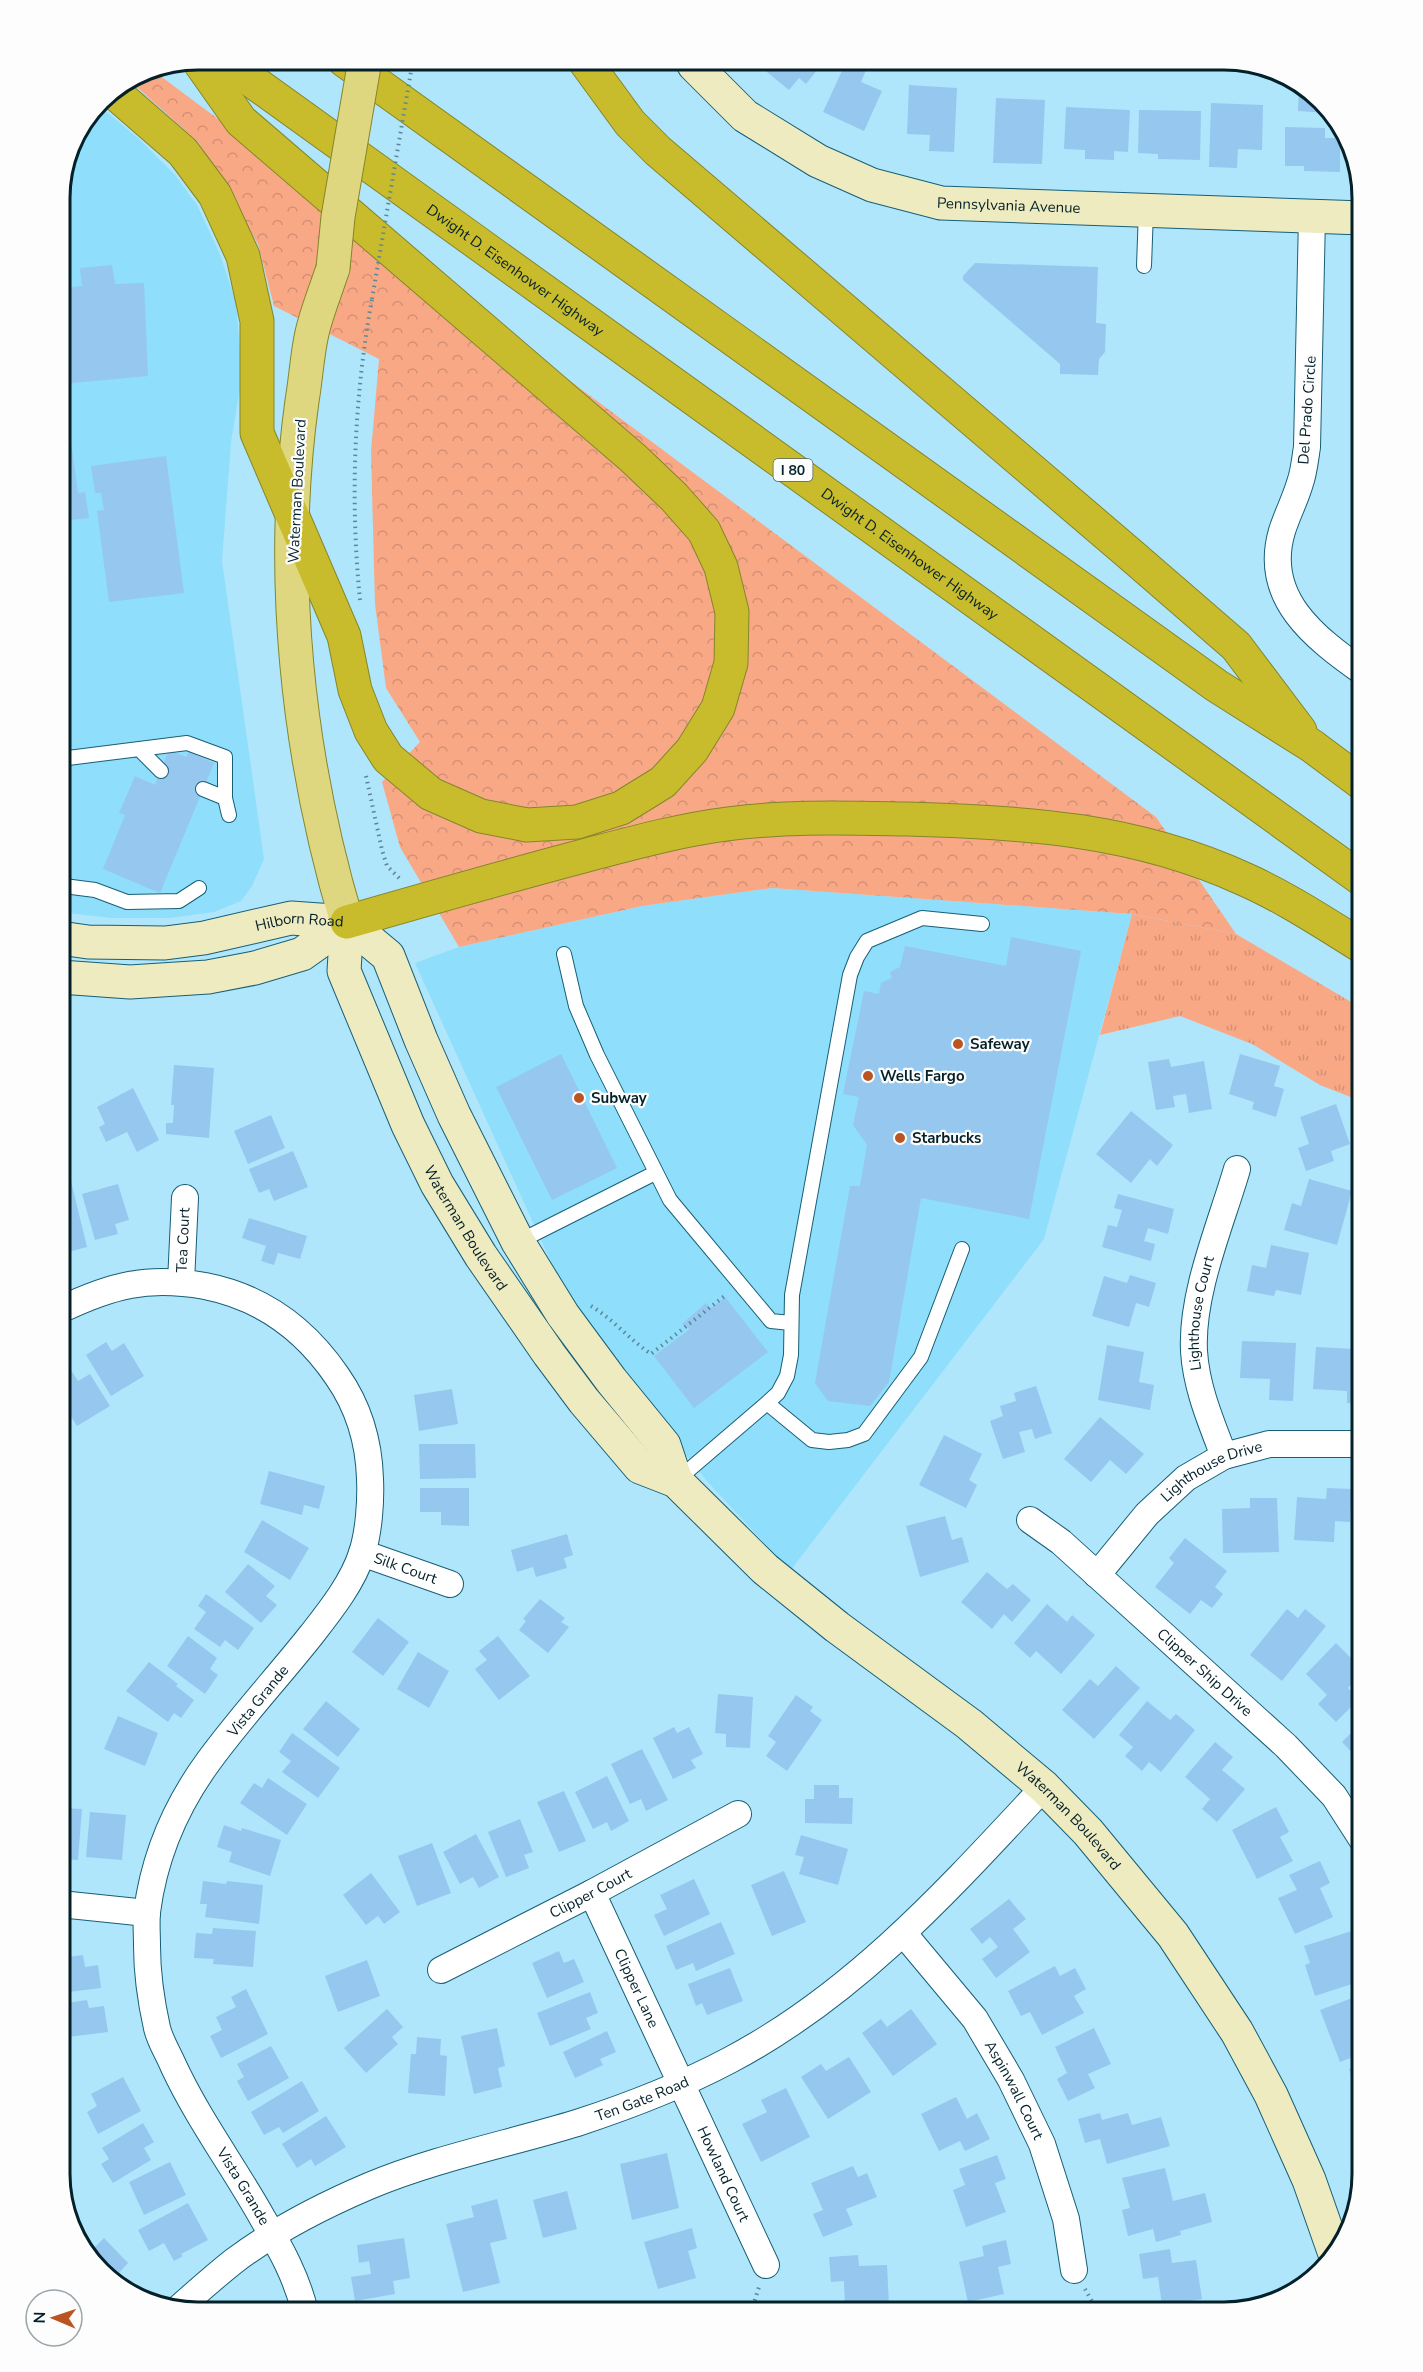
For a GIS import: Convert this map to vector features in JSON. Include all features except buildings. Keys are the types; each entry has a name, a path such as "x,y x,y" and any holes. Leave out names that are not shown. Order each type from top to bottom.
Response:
{"highway":[{"path":"120,97 183,152 215,195 243,256 257,321 257,433 344,636 355,690 370,731 388,758 431,794 481,816 527,825 577,822 621,808 663,782 692,750 718,708 730,663 732,612 721,567 704,531 674,497 633,458 241,121 206,71"},
{"name":"Dwight D. Eisenhower Highway","path":"238,71 1352,872"},
{"path":"359,71 1216,686 1312,746 1352,775"},
{"path":"592,71 630,123 658,152 1236,646 1312,746"},
{"path":"347,922 640,841 725,824 800,817 1024,824 1098,833 1156,846 1244,879 1352,940"}],"main road":[{"name":"Waterman Boulevard","path":"363,71 338,217 333,268 312,334 297,436 293,520 296,652 304,726 322,829 347,922 344,971 374,1046 437,1184 487,1264 584,1401 640,1467 676,1481 765,1569 837,1627 969,1724 1044,1787 1088,1832 1173,1935 1211,1990 1271,2095 1310,2180 1332,2244"},
{"name":"Pennsylvania Avenue","path":"699,71 745,116 818,161 872,185 941,203 1352,218"},
{"name":"Hilborn Road","path":"71,939 117,944 165,943 204,938 291,918 347,922"},
{"name":"Waterman Boulevard","path":"347,922 388,956 454,1115 518,1242 563,1315 611,1380 664,1445 676,1481"},
{"name":"Hilborn Road","path":"71,978 130,982 208,977 255,968 302,954 347,922"}],"street":[{"name":"Del Prado Circle","path":"1312,216 1307,447 1301,480 1282,532 1277,557 1281,584 1297,617 1326,646 1352,664"},
{"name":"Lighthouse Court","path":"1224,1456 1201,1394 1194,1350 1197,1300 1238,1169"},
{"name":"Tea Court","path":"181,1282 185,1198"},
{"name":"Vista Grande","path":"70,1305 96,1293 126,1284 181,1282 224,1290 270,1310 293,1326 315,1347 345,1387 365,1437 370,1467 371,1497 362,1553 337,1602 208,1762 180,1805 160,1853 147,1914 147,1971 158,2031 186,2093 273,2235 300,2290 303,2301"},
{"name":"Lighthouse Drive","path":"1097,1575 1147,1514 1186,1478 1224,1456 1269,1443 1352,1444"},
{"name":"Clipper Ship Drive","path":"1030,1520 1061,1542 1286,1746 1334,1796 1352,1821"},
{"name":"Silk Court","path":"362,1553 450,1584"},
{"name":"Ten Gate Road","path":"188,2301 234,2261 273,2235 315,2211 371,2185 418,2168 587,2119 637,2102 730,2060 791,2023 844,1986 904,1934 1044,1787"},
{"name":"Clipper Court","path":"441,1970 592,1893 738,1814"},
{"name":"Clipper Lane","path":"592,1893 682,2083"},
{"path":"70,1905 147,1914"},
{"name":"Aspinwall Court","path":"904,1934 975,2019 1011,2080 1042,2144 1066,2219 1074,2270"},
{"name":"Howland Court","path":"682,2083 766,2265"}],"lane":[{"path":"1144,266 1146,211"},
{"path":"71,758 187,743 225,757 225,798 229,815"},
{"path":"140,750 161,771"},
{"path":"203,789 225,798"},
{"path":"71,882 127,902 178,901 199,888"},
{"path":"676,1481 778,1393 787,1376 791,1355 792,1294 850,975 857,957 867,941 922,918 982,924"},
{"path":"564,954 576,1006 670,1200 771,1321 791,1323"},
{"path":"518,1242 655,1173"},
{"path":"767,1403 812,1440 829,1442 848,1440 864,1434 921,1357 962,1249"}],"path":[{"path":"360,606 355,523 355,457 363,348 411,71"},
{"path":"366,775 387,866 401,880"},
{"path":"583,1308 588,1304 600,1311 633,1342 651,1354 726,1293 733,1301"}],"shaded area":[{"path":"105,111 139,139 175,175 197,205 219,252 236,302 242,376 231,442 222,561 264,859 252,886 241,901 214,912 170,918 111,918 71,913 71,190 77,157 92,127"},
{"path":"772,888 1132,914 1044,1239 790,1571 706,1480 575,1315 415,963 459,947 642,906"}],"green space":[{"path":"161,76 1156,817 1236,934 1132,914 772,888 642,906 459,947 400,847 382,782 420,742 386,688 375,604 371,452 379,359 274,306 258,244 198,142 137,87"},
{"path":"1132,914 1236,934 1352,1003 1352,1098 1320,1085 1252,1044 1180,1016 1100,1035"}],"place":[{"name":"Safeway","path":"958,1044"},
{"name":"Wells Fargo","path":"868,1076"},
{"name":"Subway","path":"579,1098"},
{"name":"Starbucks","path":"900,1138"}]}
